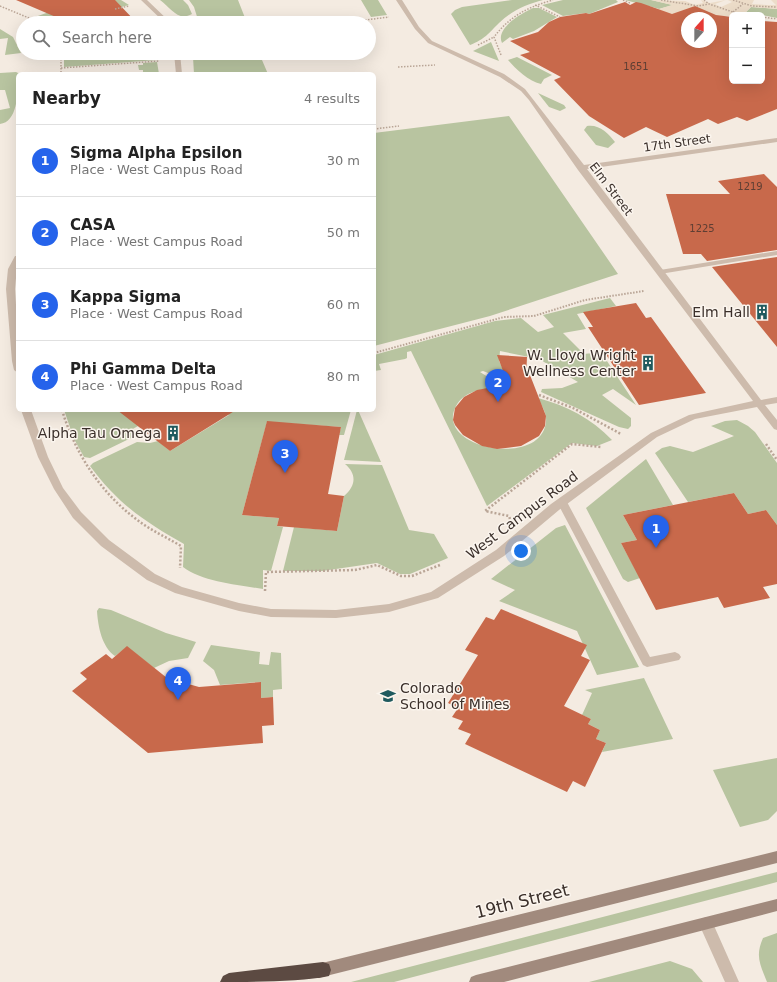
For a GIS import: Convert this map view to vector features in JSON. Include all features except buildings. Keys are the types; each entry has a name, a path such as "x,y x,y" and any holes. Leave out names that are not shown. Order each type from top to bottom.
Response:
{"highway":[{"path":"229,982 322,970"}],"main road":[{"name":"19th Street","path":"276,982 777,857"},
{"path":"476,982 777,905"}],"street":[{"path":"144,0 161,16"},
{"name":"Elm Street","path":"399,0 417,28 430,42 497,73 522,89 534,102 538,110 581,168 777,427"},
{"path":"178,60 180,72"},
{"name":"17th Street","path":"581,168 777,140"},
{"path":"660,272 777,253"},
{"path":"16,262 12,270 11,286 16,359"},
{"name":"West Campus Road","path":"27,412 43,457 59,489 77,515 104,543 150,577 180,590 245,608 271,613 336,614 389,608 434,594 500,553 562,502 654,435 692,417 725,409 777,400"},
{"path":"562,502 647,662 675,657"},
{"path":"706,924 732,982"}],"path":[{"path":"504,60 494,37 512,16 535,5 553,0"},
{"path":"622,0 630,3"},
{"path":"661,0 698,6 709,4"},
{"path":"704,0 709,4 733,12 743,4"},
{"path":"733,0 743,4 763,7 777,7"},
{"path":"535,5 560,17"},
{"path":"0,6 27,16"},
{"path":"115,9 127,7"},
{"path":"376,19 389,17"},
{"path":"765,17 777,19"},
{"path":"61,60 61,72"},
{"path":"61,68 160,61"},
{"path":"398,67 433,66 440,62"},
{"path":"376,129 399,126"},
{"path":"376,352 504,317 534,316 586,300 644,291"},
{"path":"539,395 580,412"},
{"path":"63,412 73,443 96,479 137,520 181,546 180,568 183,570"},
{"path":"616,438 622,435"},
{"path":"510,520 509,516 485,511 572,444 599,448 605,445"},
{"path":"258,590 265,591 266,572 322,572 355,570 377,565 401,576 412,576 444,564"}],"green space":[{"path":"83,0 121,0 129,5 87,16 38,16"},
{"path":"160,0 183,0 188,5 192,14 187,16 179,15"},
{"path":"189,0 238,0 244,16 197,16 194,7"},
{"path":"361,0 378,0 387,15 370,16"},
{"path":"512,0 543,0 525,6 514,12 483,38 470,45 451,14 455,10 462,7"},
{"path":"563,0 616,0 618,2 589,14 586,13 563,16 542,5"},
{"path":"625,0 651,0 673,5 659,9"},
{"path":"751,7 777,9 777,18 765,16 765,12 746,12"},
{"path":"533,8 539,8 557,17 534,31 513,39 510,37 502,43 502,32 506,27 517,17"},
{"path":"0,29 13,37 16,43 16,54 5,55 8,38 0,39"},
{"path":"491,42 499,61 473,51"},
{"path":"517,57 552,75 544,79 541,84 531,80 508,60"},
{"path":"64,60 157,60 64,67"},
{"path":"193,60 262,60 267,72 194,72"},
{"path":"157,62 159,72 143,72 143,70 139,70 138,65 143,65 143,63"},
{"path":"16,72 16,104 14,111 6,122 0,124 0,110 10,108 5,90 0,90 0,73"},
{"path":"538,93 564,105 566,108 560,111 549,107"},
{"path":"509,116 618,274 490,316 376,345 376,133"},
{"path":"587,126 595,126 606,132 615,142 608,148 596,145 584,130"},
{"path":"610,298 616,306 577,314 586,329 563,333 584,354 601,352 636,405 613,389 602,395 631,418 631,426 628,429 619,427 541,392 542,389 562,388 578,382 539,359 500,351 499,361 509,381 483,371 480,372 496,382 493,388 482,389 467,395 456,406 453,421 460,433 474,442 491,448 510,449 527,445 540,436 546,421 545,412 538,398 569,409 587,419 612,440 597,446 572,443 487,506 411,351 407,352 407,358 405,359 379,364 381,370 376,371 376,354 495,321 521,318 538,332 554,327 543,315"},
{"path":"65,412 133,412 138,426 131,430 131,438 90,458 84,457 74,439"},
{"path":"225,412 350,412 344,435 339,435 341,427 267,422 242,515 279,518 277,526 283,527 271,571 263,570 263,589 211,579 191,572 183,567 184,544 132,511 111,491 90,466 93,463 137,442 150,443 158,441 170,451 229,415"},
{"path":"356,412 359,412 381,462 344,460"},
{"path":"737,420 755,432 777,463 777,525 766,510 748,514 734,493 688,502 655,453 662,448 670,446 693,452 734,436 711,426 725,421"},
{"path":"646,459 673,505 623,515 637,540 621,543 640,578 628,582 623,579 586,508"},
{"path":"345,464 382,465 409,530 434,534 448,558 410,574 400,574 377,563 322,571 283,571 294,527 337,531 344,496 351,488 354,480 352,472"},
{"path":"565,525 639,667 597,675 577,631 499,601 515,590 491,579 556,528"},
{"path":"99,608 111,610 166,633 196,642 188,658 169,661 154,668 127,647 115,656 104,642 100,630 97,611"},
{"path":"211,645 260,652 259,664 269,665 271,652 281,653 282,689 273,690 273,697 261,698 260,682 220,685 214,670 203,661"},
{"path":"644,678 673,739 602,752 606,743 596,739 600,730 588,724 591,719 582,715 592,693 585,690"},
{"path":"777,758 777,811 768,820 740,827 713,770"},
{"path":"777,872 777,882 394,982 351,982"},
{"path":"777,933 777,982 767,982 759,960 759,950 763,938"},
{"path":"670,961 692,969 703,982 589,982"}],"shaded area":[{"path":"651,0 685,1 695,5 703,3 701,0 710,3 726,0 715,4 721,7 732,2 728,0 754,0 752,4 776,5 771,0 777,0 777,9 751,7 746,12 729,12 729,16 717,16 717,12 681,12 681,17 659,18 649,6 659,9 672,5"}],"place":[{"name":"Elm Hall","path":"762,312"},
{"name":"W. Lloyd Wright Wellness Center","path":"648,363"},
{"name":"CASA","path":"498,402"},
{"name":"Alpha Tau Omega","path":"173,433"},
{"name":"Kappa Sigma","path":"285,473"},
{"name":"Sigma Alpha Epsilon","path":"656,548"},
{"name":"Colorado School of Mines","path":"388,696"},
{"name":"Phi Gamma Delta","path":"178,700"}]}
